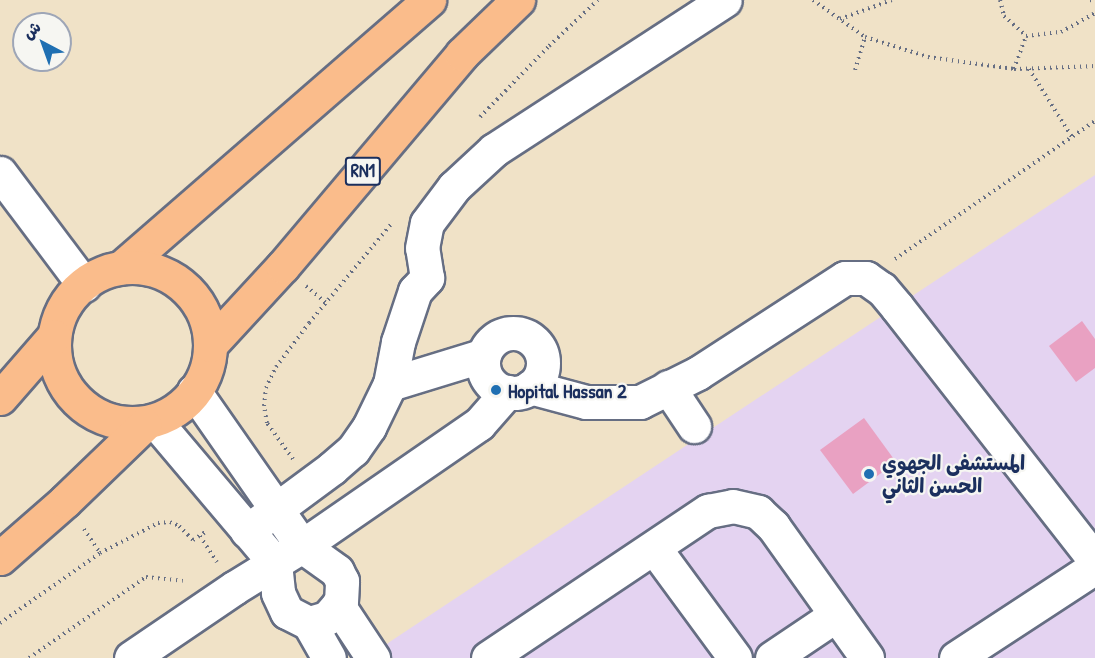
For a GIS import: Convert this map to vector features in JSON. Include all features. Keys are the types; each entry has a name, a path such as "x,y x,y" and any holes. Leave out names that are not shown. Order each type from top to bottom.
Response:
{"highway":[{"path":"122,267 429,0"},
{"name":"RN1","path":"210,345 283,266 462,54 518,0"},
{"path":"0,558 149,423 179,408 195,391 206,369 210,345 206,319 193,296 173,278 149,269 122,267 105,272 84,285 61,312 54,336 55,359 62,381 75,399 93,414 114,421 149,423"},
{"path":"0,398 54,336"}],"street":[{"path":"247,531 353,450 369,427 390,384 398,342 415,291 427,278 422,248 428,223 454,187 494,150 725,0"},
{"path":"0,173 84,285"},
{"path":"131,658 234,588 288,555 479,424 519,389 540,374 542,358 540,350 530,338 522,334 506,334 492,341 484,355 483,363 487,378 499,389 519,389 586,402 640,402 699,373 845,278 866,278 882,289 1095,560"},
{"path":"390,384 484,355"},
{"path":"668,387 694,426"},
{"path":"149,423 247,531 288,555 337,571 343,591 338,606 327,618 309,623 296,619 281,603 288,555 276,509 195,391"},
{"path":"488,658 655,549 708,511 733,506 758,512 773,526 867,658"},
{"path":"655,549 735,658"},
{"path":"956,658 1095,567"},
{"path":"338,606 374,658"},
{"path":"772,658 836,615"},
{"path":"309,623 329,658"}],"path":[{"path":"813,0 865,37 928,57 1014,69 1095,66"},
{"path":"840,19 892,0"},
{"path":"1000,0 1004,16 1026,36 1061,32 1095,13"},
{"path":"1090,0 1095,1"},
{"path":"1014,69 1026,36"},
{"path":"855,70 865,37"},
{"path":"1029,69 1072,137"},
{"path":"866,278 1095,121"},
{"path":"0,623 100,553 158,523 170,522 179,526 193,540 207,531 199,521 220,501"},
{"path":"208,569 218,562"},
{"path":"29,658 146,578 190,582"}],"shaded area":[{"name":"المستشفى الجهوي الحسن الثاني","path":"1095,175 1095,658 369,658 391,641"}],"building":[{"path":"1082,321 1095,339 1095,368 1076,382 1049,346"},
{"path":"864,418 896,462 853,494 820,450"}],"place":[{"name":"Hopital Hassan 2","path":"496,390"},
{"name":"المستشفى الجهوي الحسن الثاني","path":"869,474"}]}
